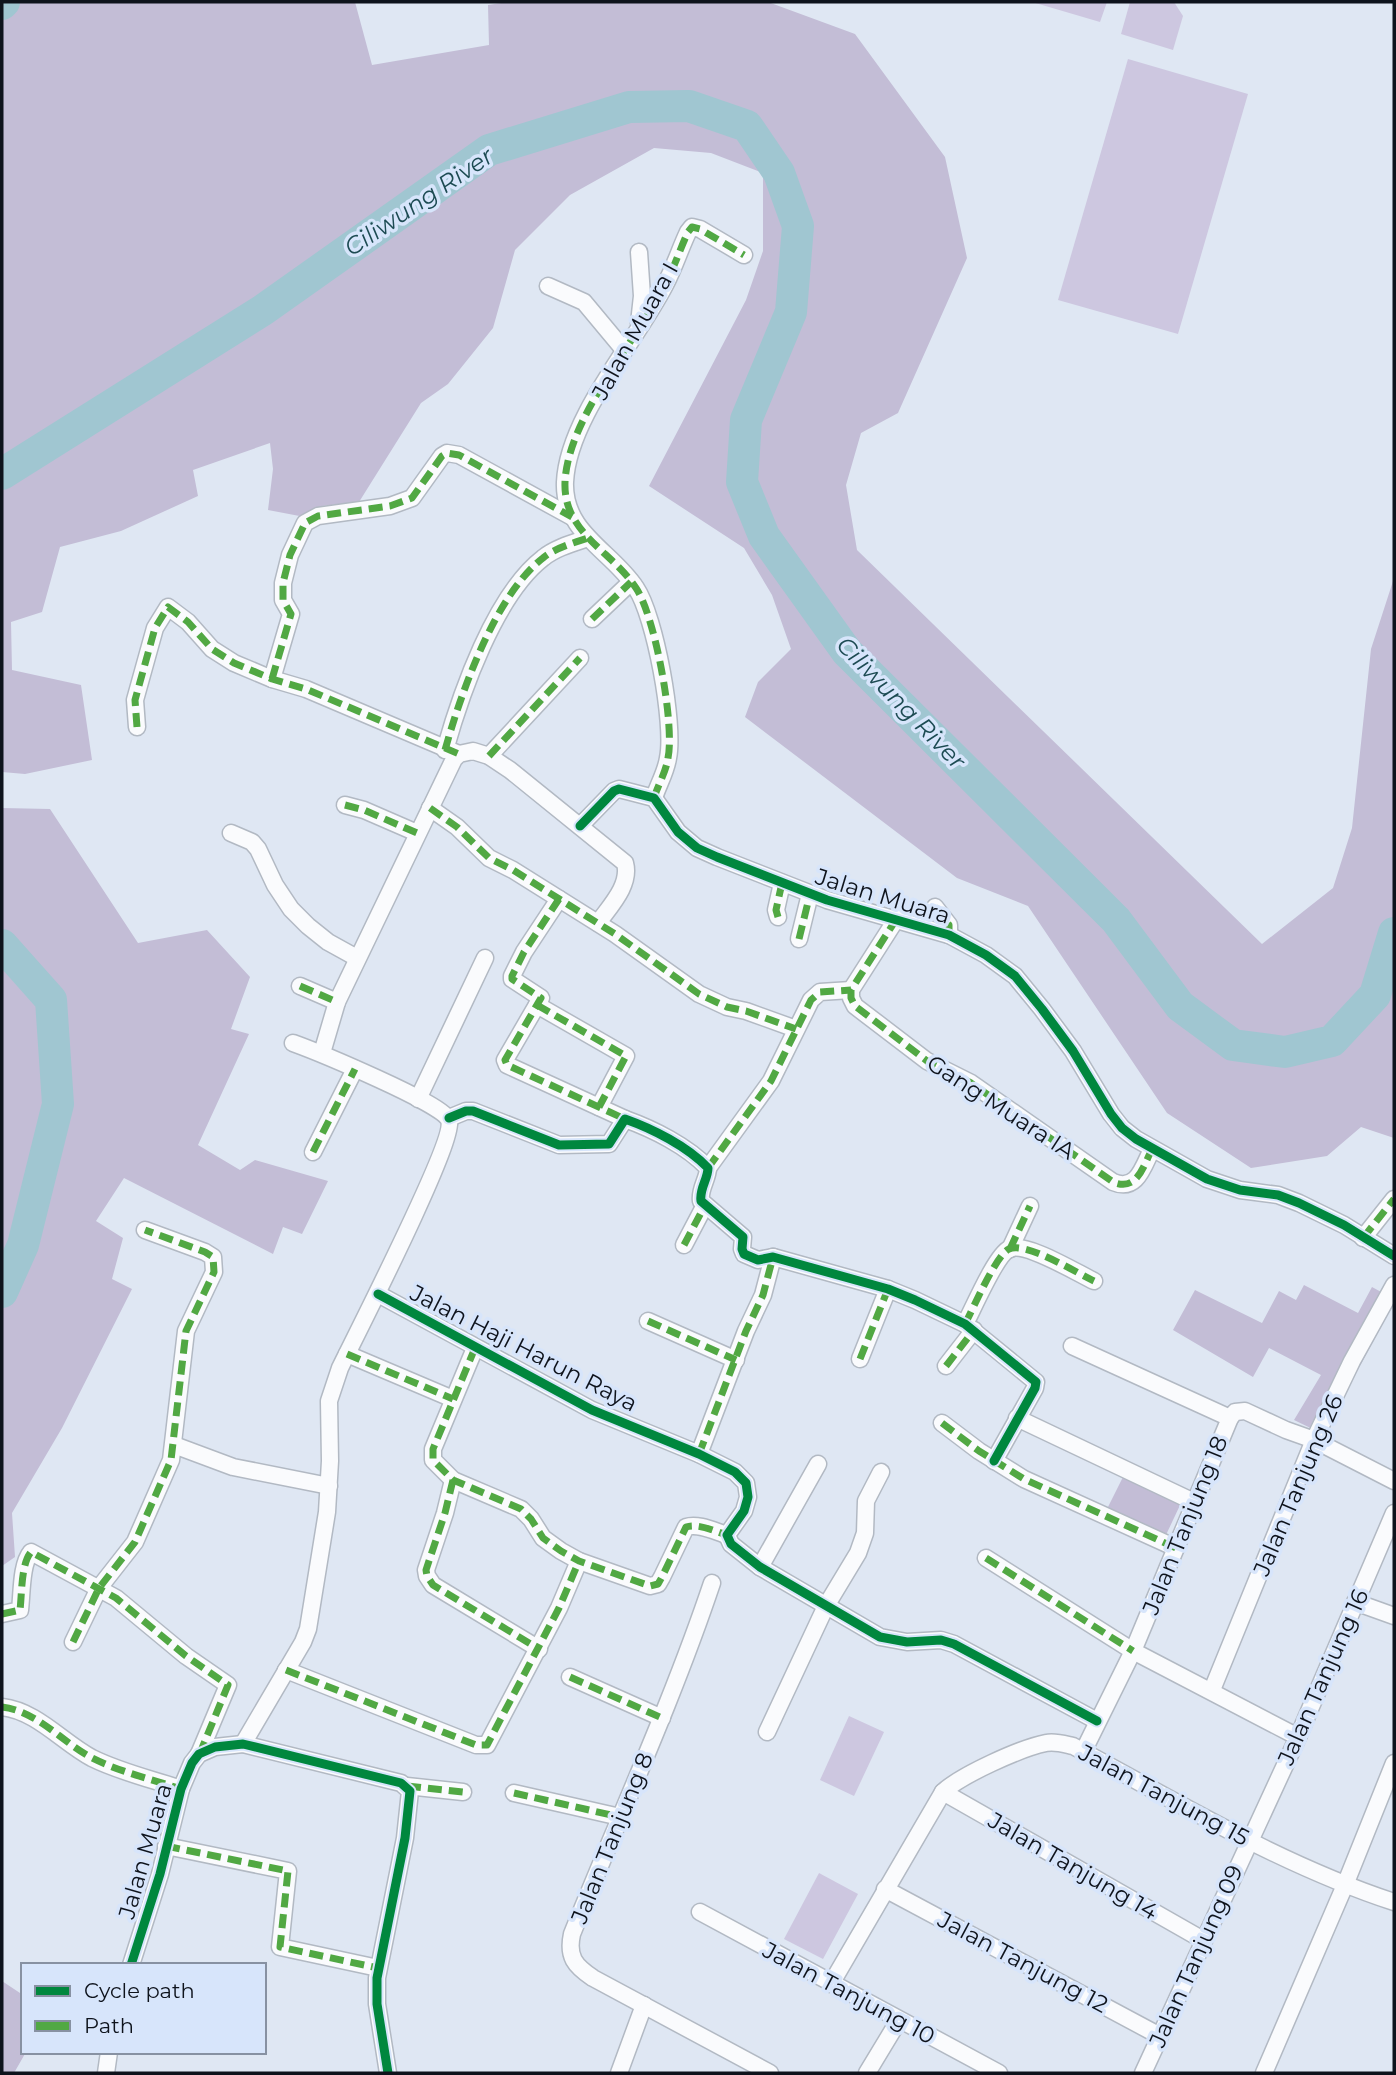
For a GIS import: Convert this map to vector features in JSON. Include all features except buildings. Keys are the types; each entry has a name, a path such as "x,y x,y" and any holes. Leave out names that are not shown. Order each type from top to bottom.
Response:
{"street":[{"name":"Jalan Muara I","path":"572,517 565,491 567,466 579,433 624,350 664,286 688,232 692,227 700,229 744,255"},
{"path":"638,328 642,305 639,252"},
{"path":"548,286 584,302 624,350"},
{"path":"272,679 291,614 283,600 285,573 298,534 309,519 390,506 412,498 442,456 447,453 458,455 572,517 587,538 631,582 642,598 663,682 671,732 668,759 654,798 619,789 580,826"},
{"path":"322,1053 337,1002 454,759 452,752 463,694 507,600 527,573 545,556 587,538"},
{"path":"593,619 631,582"},
{"path":"137,727 135,701 155,628 168,607 184,618 212,649 234,663 306,690 452,752 472,751 489,756 612,851 626,867 625,883 598,923"},
{"path":"489,756 580,658"},
{"name":"Jalan Muara","path":"654,798 678,832 697,848 810,894 949,935 986,955 1015,976 1042,1009 1073,1051 1122,1128 1152,1149 1207,1180 1240,1190 1278,1195 1298,1203 1344,1225 1394,1256"},
{"path":"345,805 364,810 417,833"},
{"path":"430,808 457,827 489,858 598,923 699,994 727,1007 796,1029"},
{"path":"231,833 252,842 258,849 263,863 291,909 308,926 328,942 357,958"},
{"path":"778,917 776,910 782,883"},
{"path":"799,939 810,894"},
{"path":"559,899 524,952 512,976 512,979 540,997 505,1062 643,1125 699,1159 708,1168"},
{"path":"935,907 949,925 949,935"},
{"path":"897,918 851,990 820,992 811,1000 771,1081 708,1168 708,1176 700,1196 705,1205 743,1237 744,1254 758,1260 773,1257 888,1289 970,1327 1032,1378 1035,1388 994,1461"},
{"path":"418,1099 485,958"},
{"path":"300,986 337,1002"},
{"name":"Gang Muara IA","path":"851,990 855,1006 928,1061 971,1083 1113,1182 1123,1186 1131,1184 1152,1149"},
{"path":"537,1005 626,1056 599,1107"},
{"path":"293,1043 322,1053 418,1099 449,1118"},
{"path":"313,1152 355,1069"},
{"path":"449,1118 473,1111 563,1146 609,1144 625,1119"},
{"path":"243,1744 308,1629 329,1486 329,1401 347,1354 378,1294 446,1139 449,1118"},
{"path":"1363,1238 1394,1199"},
{"path":"684,1245 705,1205"},
{"path":"946,1366 970,1327 996,1265 1002,1254 1010,1249 1030,1206"},
{"path":"73,1642 99,1588 135,1542 172,1460 186,1331 214,1272 213,1257 205,1252 145,1230"},
{"path":"1010,1249 1034,1252 1094,1281"},
{"path":"699,1454 746,1331 763,1295 773,1257"},
{"name":"Jalan Tanjung 26","path":"1212,1690 1310,1438 1394,1285"},
{"path":"860,1359 888,1289"},
{"name":"Jalan Haji Harun Raya","path":"378,1294 592,1410 699,1454 735,1472 746,1483 748,1497 744,1511 727,1535"},
{"path":"648,1321 736,1360"},
{"name":"Jalan Tanjung 18","path":"1072,1346 1230,1418 1133,1651 1083,1752"},
{"path":"475,1348 433,1449 433,1460 453,1480 521,1509 543,1538 579,1561 654,1586 662,1577 686,1527 699,1526 727,1535 730,1544 760,1567 889,1640 930,1639 954,1644 1097,1721"},
{"path":"347,1354 453,1399"},
{"path":"1230,1418 1235,1412 1245,1411 1310,1438 1394,1481"},
{"path":"1017,1418 1195,1502"},
{"path":"942,1423 1024,1479 1176,1548"},
{"path":"174,1444 233,1467 329,1486"},
{"path":"760,1567 818,1464"},
{"path":"767,1732 826,1606 858,1553 865,1533 866,1501 881,1472"},
{"path":"453,1480 426,1570 427,1576 433,1585 456,1600 539,1649"},
{"name":"Jalan Tanjung 16","path":"1249,1840 1298,1737 1394,1513"},
{"path":"2,1614 20,1610 28,1555 31,1552 99,1588"},
{"path":"986,1558 1133,1651 1298,1737"},
{"path":"286,1670 482,1746 491,1741 539,1649 579,1561"},
{"name":"Jalan Tanjung 8","path":"712,1583 662,1718 572,1934 570,1951 579,1968 749,2068 770,2073"},
{"name":"Jalan Muara","path":"99,1588 228,1685 181,1789 160,1874 132,1963"},
{"path":"1355,1602 1394,1616"},
{"path":"570,1676 662,1718"},
{"path":"2,1707 33,1717 92,1758 181,1789"},
{"name":"Jalan Tanjung 15","path":"943,1792 950,1785 970,1775 1041,1744 1061,1743 1249,1840 1345,1885 1394,1902"},
{"path":"199,1754 215,1747 243,1744 323,1762 407,1786 463,1792"},
{"path":"1264,2073 1391,1781 1394,1763"},
{"path":"388,2073 377,2004 378,1968 405,1838 411,1795 407,1786"},
{"path":"831,1984 943,1792"},
{"name":"Jalan Tanjung 14","path":"943,1792 1203,1940"},
{"path":"514,1793 620,1816"},
{"name":"Jalan Tanjung 09","path":"1143,2073 1249,1840"},
{"path":"166,1846 288,1871 280,1947 378,1968"},
{"name":"Jalan Tanjung 12","path":"886,1889 1160,2036"},
{"name":"Jalan Tanjung 10","path":"700,1912 999,2073"},
{"path":"619,2073 644,2005"},
{"path":"867,2073 899,2020"},
{"path":"106,2073 109,2054"}],"shaded area":[{"path":"2,2 355,2 372,65 489,45 488,5 508,2 768,2 855,34 945,157 967,258 898,413 861,433 846,485 857,550 1262,944 1333,888 1352,828 1371,649 1394,578 1394,1138 1361,1127 1327,1156 1251,1168 1167,1113 1028,906 957,878 745,717 758,682 791,649 772,595 744,548 649,486 746,300 763,251 763,173 711,153 654,148 570,195 515,250 493,328 448,384 421,403 359,502 322,506 310,518 268,510 273,469 270,443 193,470 198,496 121,531 60,547 42,612 11,622 12,670 81,685 92,760 25,774 2,772"},
{"path":"1032,2 1107,2 1100,22"},
{"path":"1130,2 1174,2 1183,16 1173,50 1121,34"},
{"path":"1128,59 1248,94 1178,334 1058,300"},
{"path":"2,808 50,809 138,943 207,930 250,977 231,1029 249,1034 198,1145 240,1170 255,1160 328,1181 302,1234 283,1227 273,1254 124,1178 96,1221 123,1238 112,1279 132,1289 62,1428 12,1513 15,1557 2,1566"},
{"path":"1304,1285 1358,1313 1372,1287 1394,1299 1323,1434 1294,1420 1321,1375 1269,1348 1253,1377 1173,1330 1195,1290 1262,1323 1279,1291 1296,1300"},
{"path":"1124,1475 1182,1501 1165,1537 1107,1509"},
{"path":"849,1716 884,1732 854,1796 820,1780"},
{"path":"819,1873 858,1894 823,1959 784,1939"},
{"path":"2,1981 21,1994 21,2054 25,2054 14,2073 2,2073"}],"waterway":[{"name":"Ciliwung River","path":"2,474 263,310 489,150 629,107 689,106 747,126 779,173 798,226 791,312 746,420 742,482 764,536 847,652 1116,920 1180,1006 1233,1045 1285,1052 1332,1041 1375,995 1394,933"},
{"name":"Ciliwung River","path":"2,945 51,1000 58,1104 23,1245 2,1292"}],"marked path":[{"path":"654,798 667,763 669,742 666,697 656,645 636,588 580,528 572,515 566,500 565,482 569,457 590,406 668,279 692,227 744,255"},
{"path":"272,679 291,614 283,600 283,583 290,555 305,523 318,516 390,506 412,498 442,456 447,453 459,455 572,517"},
{"path":"445,750 470,674 495,620 510,596 526,575 548,554 588,538"},
{"path":"592,619 631,582"},
{"path":"137,727 135,700 155,628 168,607 188,622 212,649 234,663 272,679 306,689 459,754"},
{"path":"489,756 580,658"},
{"path":"345,805 364,810 417,833"},
{"path":"430,808 457,827 489,858 513,870 615,934 699,994 727,1007 796,1029"},
{"path":"778,917 776,910 782,883"},
{"path":"799,939 810,894"},
{"path":"559,899 524,952 512,976 512,979 541,998 505,1060 507,1065 625,1119"},
{"path":"935,907 949,925 949,935"},
{"path":"897,918 851,990 855,1006 927,1061 971,1083 1113,1182 1128,1184 1134,1181 1152,1149"},
{"path":"300,986 337,1002"},
{"path":"708,1168 771,1081 811,1000 820,992 851,990"},
{"path":"537,1005 626,1056 599,1107"},
{"path":"313,1152 355,1069"},
{"path":"1363,1238 1394,1199"},
{"path":"684,1245 705,1205"},
{"path":"1010,1249 1030,1206"},
{"path":"73,1642 99,1588 135,1542 171,1460 186,1331 214,1272 213,1257 205,1252 145,1230"},
{"path":"965,1324 991,1271 1009,1249 1017,1248 1038,1254 1094,1281"},
{"path":"699,1454 746,1331 763,1295 773,1257"},
{"path":"860,1359 888,1289"},
{"path":"648,1321 736,1360"},
{"path":"946,1366 974,1330"},
{"path":"475,1348 433,1449 433,1460 453,1480 521,1509 543,1538 579,1561 650,1586 658,1584 686,1527 701,1527 727,1535"},
{"path":"347,1354 453,1399"},
{"path":"942,1423 979,1451 1024,1479 1176,1548"},
{"path":"453,1480 426,1570 427,1576 433,1585 539,1649"},
{"path":"2,1614 20,1610 24,1571 31,1552 116,1598 186,1656 228,1685 200,1753"},
{"path":"986,1558 1133,1651"},
{"path":"286,1670 476,1745 487,1745 559,1608 579,1561"},
{"path":"570,1677 662,1718"},
{"path":"2,1707 27,1714 92,1758 181,1789"},
{"path":"407,1786 463,1792"},
{"path":"514,1793 620,1817"},
{"path":"166,1846 288,1871 280,1947 378,1968"}],"cycle path":[{"path":"580,826 619,789 654,798 678,832 697,848 827,900 949,935 986,955 1015,976 1073,1051 1111,1114 1122,1128 1136,1139 1207,1179 1240,1190 1278,1195 1299,1203 1344,1225 1394,1256"},
{"path":"449,1118 473,1111 559,1145 609,1144 625,1119 636,1123 680,1145 708,1168 701,1201 743,1237 744,1254 758,1260 773,1257 888,1289 965,1324 1036,1382 994,1461"},
{"path":"378,1294 592,1410 699,1454 735,1472 746,1483 748,1497 744,1511 727,1535 731,1544 760,1567 880,1637 907,1642 941,1640 954,1644 1097,1721"},
{"path":"132,1963 160,1874 181,1789 192,1763 199,1754 215,1747 243,1744 401,1783 410,1791 405,1838 377,1978 377,2004 388,2073"}]}
